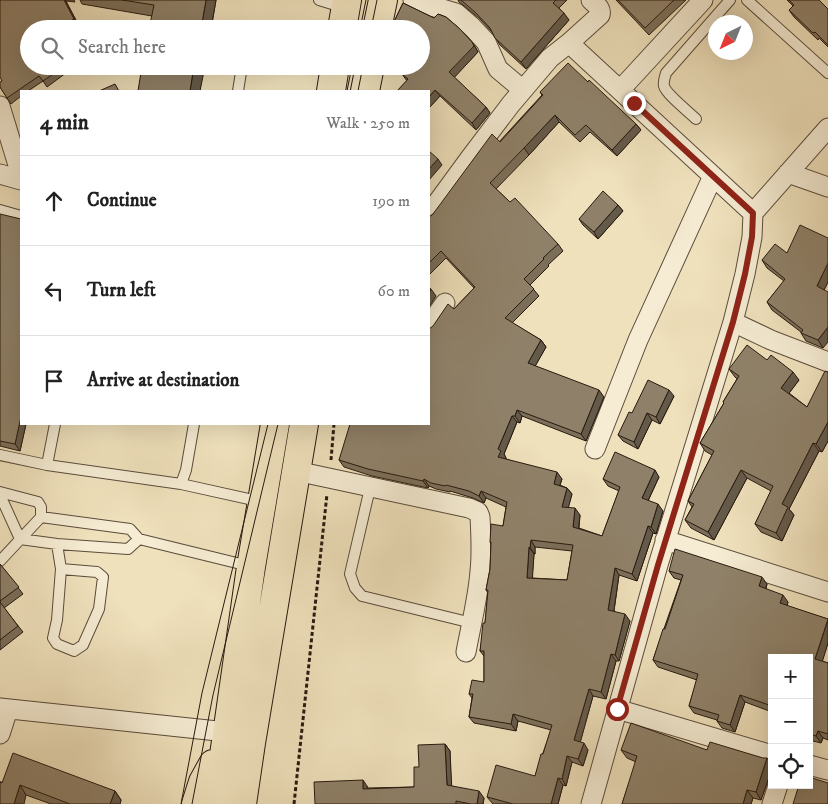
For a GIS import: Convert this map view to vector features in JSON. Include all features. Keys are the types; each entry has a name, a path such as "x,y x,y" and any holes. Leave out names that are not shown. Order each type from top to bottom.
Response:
{"highway":[{"path":"379,20 382,0"},
{"path":"331,90 334,75"},
{"path":"365,90 368,75"},
{"path":"242,804 235,745 251,567 275,425"},
{"path":"217,804 235,745 296,471 304,425"},
{"path":"196,804 203,782 235,745"},
{"path":"235,745 256,769 259,804"}],"street":[{"path":"413,0 456,13 486,42 498,69 523,90"},
{"path":"430,213 470,158 550,58 600,16 600,9 591,0"},
{"path":"620,90 703,0"},
{"path":"570,43 753,213"},
{"path":"0,106 20,172"},
{"path":"591,804 665,540 733,322 751,246 753,213 828,128"},
{"path":"788,173 828,187"},
{"path":"0,174 20,180"},
{"path":"595,449 642,332 713,176"},
{"path":"430,325 445,303"},
{"path":"733,322 771,340 828,362"},
{"path":"296,471 469,508 478,512 480,517 481,562 479,586 466,652"},
{"path":"665,540 828,592"},
{"path":"0,734 4,709 235,745"},
{"path":"617,709 768,754"},
{"path":"813,766 828,770"},
{"path":"772,804 777,789"}],"lane":[{"path":"319,0 345,12"},
{"path":"696,119 667,91 664,79 666,73 730,0"},
{"path":"747,0 828,72"},
{"path":"238,90 241,75"},
{"path":"0,210 20,216"},
{"path":"47,465 55,425"},
{"path":"181,484 186,470 194,425"},
{"path":"0,455 47,465 181,484 262,502"},
{"path":"370,488 350,574 355,588 362,596 472,623"},
{"path":"0,494 38,502 41,507 42,517"},
{"path":"0,494 20,539"},
{"path":"42,517 130,529 139,539 251,567"},
{"path":"0,561 42,517"},
{"path":"20,539 57,544 128,549 139,539"},
{"path":"57,544 61,569 57,620 53,638 57,644 74,651 83,645 99,609 102,578 97,572 61,569"}],"path":[{"path":"294,804 334,425"}],"building":[{"path":"0,0 64,0 74,19 72,20 20,20 20,75 52,75 43,81 39,76 7,98 0,87 0,82 2,81 0,77"},
{"path":"122,0 206,0 203,20 151,20 154,5"},
{"path":"461,0 556,0 553,3 564,13 521,62 495,38 490,28"},
{"path":"618,0 674,0 645,28"},
{"path":"789,0 819,0 828,9 828,45 789,10 794,5"},
{"path":"403,3 434,18 438,14 446,17 472,42 474,46 449,72 486,107 472,123 435,90 430,96 430,90 398,90 408,79 403,75 430,75 430,20 395,20"},
{"path":"568,63 636,124 612,150 586,125 575,135 555,115 490,183 510,202 515,198 558,244 524,279 534,289 505,318 541,340 528,363 599,390 581,434 517,410 515,416 512,416 498,449 501,451 498,457 557,472 554,484 567,488 562,507 575,508 573,527 602,536 620,487 603,479 615,452 655,470 642,498 658,504 651,527 648,526 632,574 615,568 608,610 625,614 615,655 611,654 601,692 589,689 574,740 584,743 578,759 567,756 562,779 558,778 551,804 513,804 487,797 496,765 535,776 552,725 513,714 511,724 469,717 473,694 469,694 472,680 484,682 484,651 480,651 483,623 485,623 488,590 486,590 490,569 491,524 503,526 507,502 481,491 479,496 469,491 431,483 424,479 423,481 368,469 339,460 350,425 430,425 430,328 448,304 454,309 475,287 441,251 430,262 430,216 492,134 500,142 543,95 540,92","holes":["531,540 573,545 567,580 527,578"]},
{"path":"141,75 193,75 190,90 138,90"},
{"path":"115,84 118,90 101,90"},
{"path":"430,152 438,159 430,168"},
{"path":"603,191 618,205 594,232 579,219"},
{"path":"0,214 20,219 20,422 15,444 0,441"},
{"path":"800,225 828,238 828,263 817,286 828,292 828,327 818,340 801,333 803,330 767,302 785,279 762,260 775,244 787,253"},
{"path":"747,345 767,360 771,355 793,372 781,388 807,407 825,371 828,372 828,422 816,444 813,443 782,504 788,507 776,533 755,524 773,486 741,470 708,532 685,520 694,504 688,501 714,451 700,443 739,376 729,369"},
{"path":"648,380 669,390 656,417 647,413 634,442 618,435 629,412 632,413"},
{"path":"675,549 762,577 759,586 783,595 780,603 828,619 815,659 828,663 828,734 818,731 816,736 813,735 813,654 768,654 768,705 740,695 730,725 717,721 719,715 689,706 698,674 653,660 683,575 669,571"},
{"path":"0,564 19,587 0,601"},
{"path":"0,602 18,626 0,640"},
{"path":"631,723 707,750 710,742 767,758 756,792 747,790 743,804 622,804 637,756 621,750"},
{"path":"445,744 447,785 479,791 477,804 456,801 456,804 315,804 314,782 363,780 363,789 414,787 414,767 419,767 418,745"},
{"path":"13,753 115,791 110,804 70,804 20,785 14,804 0,804 0,782 2,783"},
{"path":"813,778 828,783 828,804 793,804 798,789 813,789"}],"tram line":[{"path":"362,20 366,0"},
{"path":"373,20 377,0"},
{"path":"347,90 350,75"},
{"path":"358,90 361,75"},
{"path":"181,804 202,693 268,425"},
{"path":"192,804 213,695 278,425"}],"route":[{"path":"617,709 658,565 733,322 752,237 753,213 634,103"}]}
